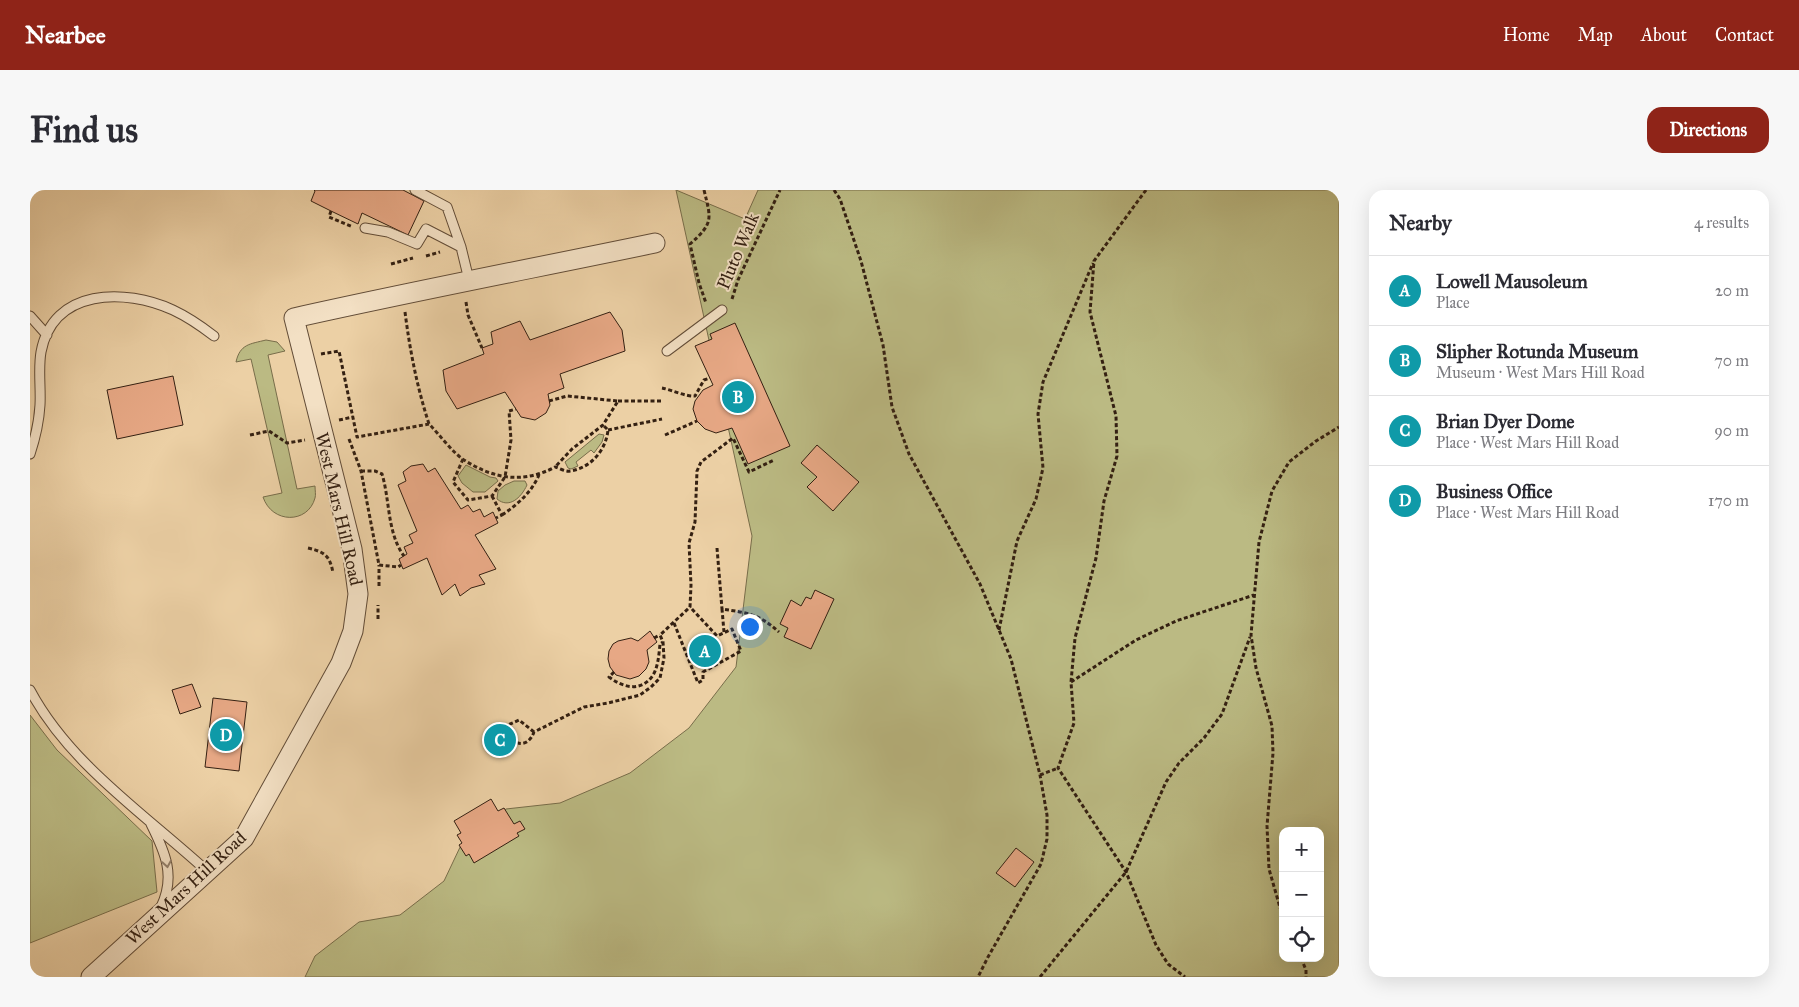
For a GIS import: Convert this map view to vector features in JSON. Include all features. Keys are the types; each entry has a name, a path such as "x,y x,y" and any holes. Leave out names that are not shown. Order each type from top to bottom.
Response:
{"street":[{"name":"West Mars Hill Road","path":"91,977 244,838 342,663 353,631 358,594 352,549 294,318 467,288 655,243"}],"lane":[{"path":"415,190 447,208 461,247 467,288"},
{"path":"365,228 388,232 417,244 426,229 461,247"},
{"path":"30,454 35,440 40,406 41,350 54,321 65,310 85,301 110,296 129,297 171,309 194,321 214,336"},
{"path":"667,351 722,310"},
{"path":"30,316 47,335"},
{"path":"30,690 42,712 68,746 106,783 208,872"},
{"path":"148,820 163,849 169,872 164,902 155,918"}],"path":[{"path":"704,190 710,216 703,233 690,244 699,283 712,318"},
{"name":"Pluto Walk","path":"722,310 731,304 738,280 780,190"},
{"path":"834,190 840,199 861,261 883,345 892,407 909,454 980,584 1011,659 1040,774 1047,815 1047,839 1041,864 978,977"},
{"path":"999,630 1017,541 1036,499 1043,468 1038,414 1043,382 1094,261 1146,190"},
{"path":"426,248 424,256 443,252"},
{"path":"391,264 418,257"},
{"path":"1058,768 1074,723 1071,682 1075,638 1096,558 1104,501 1117,456 1116,416 1090,312 1094,261"},
{"path":"467,288 468,315 482,348"},
{"path":"404,306 410,352 430,424 463,459 490,473 505,477 522,478 539,475 555,467 572,449 603,425 618,401"},
{"path":"318,355 339,351 357,437 430,424"},
{"path":"662,388 677,391 688,397 695,396 704,380 710,378"},
{"path":"549,401 567,396 618,401 661,401"},
{"path":"463,459 453,482 468,500 492,496 505,477 511,440 509,411 516,409"},
{"path":"608,430 662,419"},
{"path":"665,434 697,421"},
{"path":"603,425 608,430"},
{"path":"1283,917 1269,869 1267,826 1273,753 1272,726 1256,668 1251,636 1259,542 1272,492 1289,462 1316,441 1339,427"},
{"path":"555,467 568,472 585,466 602,450 608,430"},
{"path":"250,434 269,431 287,443 305,440"},
{"path":"654,638 674,623 690,607 689,543 695,522 697,471 701,462 733,438 749,472 774,460"},
{"path":"349,439 361,471 379,565 398,567 401,565"},
{"path":"361,471 375,471 382,474 394,534 399,549 404,556"},
{"path":"496,518 516,506 534,488 539,475"},
{"path":"492,496 502,515"},
{"path":"308,548 322,551 328,557 335,582"},
{"path":"717,548 724,633"},
{"path":"1071,682 1136,640 1176,621 1254,595"},
{"path":"674,623 698,683 703,680 703,672 741,651 732,629 717,636 690,607"},
{"path":"722,609 749,613 766,620 779,632"},
{"path":"534,732 520,720 508,725 509,734 517,744 522,744 533,736 534,732 584,707 640,695 651,687 660,678 664,658 663,642 660,635"},
{"path":"1040,977 1126,872 1166,782 1179,763 1204,738 1222,714 1251,636"},
{"path":"614,672 609,677 618,684 635,687 644,684 652,677 656,668 660,644 663,642"},
{"path":"1040,774 1058,768"},
{"path":"1058,768 1126,872 1156,945 1168,964 1185,977"},
{"path":"1303,962 1306,970 1306,977"}],"shaded area":[{"path":"676,190 745,219 758,190 1339,190 1339,977 305,977 315,956 359,922 400,915 444,881 462,843 506,809 560,803 630,773 689,728 736,667 752,536"},
{"path":"266,340 277,342 285,351 268,355 297,489 315,486 315,497 311,507 305,513 298,516 282,516 274,512 263,497 282,493 251,359 236,362 243,348"},
{"path":"599,434 604,435 602,442 594,453 591,450 576,462 578,466 571,469 568,468 565,462"},
{"path":"466,465 496,478 498,481 485,492 473,492 462,483 458,476"},
{"path":"514,481 525,481 527,485 518,498 506,503 497,499 498,491"},
{"path":"30,715 57,750 152,841 157,892 30,943"}],"building":[{"path":"314,190 403,190 424,201 408,235 362,213 358,224 311,201"},
{"path":"610,312 622,330 625,351 560,374 564,388 548,394 550,405 546,413 535,420 521,417 505,392 457,409 446,391 443,370 484,354 482,348 493,344 491,332 520,321 530,340"},
{"path":"735,323 790,446 748,464 732,428 716,433 705,429 697,421 693,409 695,401 703,390 713,385 695,346 712,339 710,334"},
{"path":"173,376 183,425 117,439 107,390"},
{"path":"817,445 859,482 833,511 807,487 817,477 801,463"},
{"path":"423,464 428,472 435,468 461,509 468,505 473,512 480,509 484,517 493,512 498,523 475,535 496,569 479,575 485,584 471,588 460,596 455,584 442,595 427,558 403,569 399,559 407,554 404,547 413,543 409,535 417,531 398,485 406,481 403,472 411,466"},
{"path":"815,590 834,599 811,649 784,637 788,628 780,624 791,600 801,606 806,597 811,599"},
{"path":"650,631 657,642 647,650 649,662 646,669 639,676 630,679 616,675 610,667 608,659 609,651 613,644 631,638 638,641"},
{"path":"705,644 710,646 712,651 710,656 705,658 700,656 698,651 700,646"},
{"path":"192,684 201,707 180,714 172,690"},
{"path":"213,698 247,702 239,771 205,767"},
{"path":"500,730 506,733 509,739 506,745 500,748 494,745 491,739 494,733"},
{"path":"491,799 498,811 504,808 514,824 520,821 525,829 517,833 519,836 474,863 469,854 466,856 459,845 462,843 457,835 461,833 454,821"},
{"path":"1016,848 1034,862 1015,887 996,873"}],"place":[{"name":"Slipher Rotunda Museum","path":"738,397"},
{"name":"Lowell Mausoleum","path":"705,651"},
{"name":"Business Office","path":"226,735"},
{"name":"Brian Dyer Dome","path":"500,740"}]}
